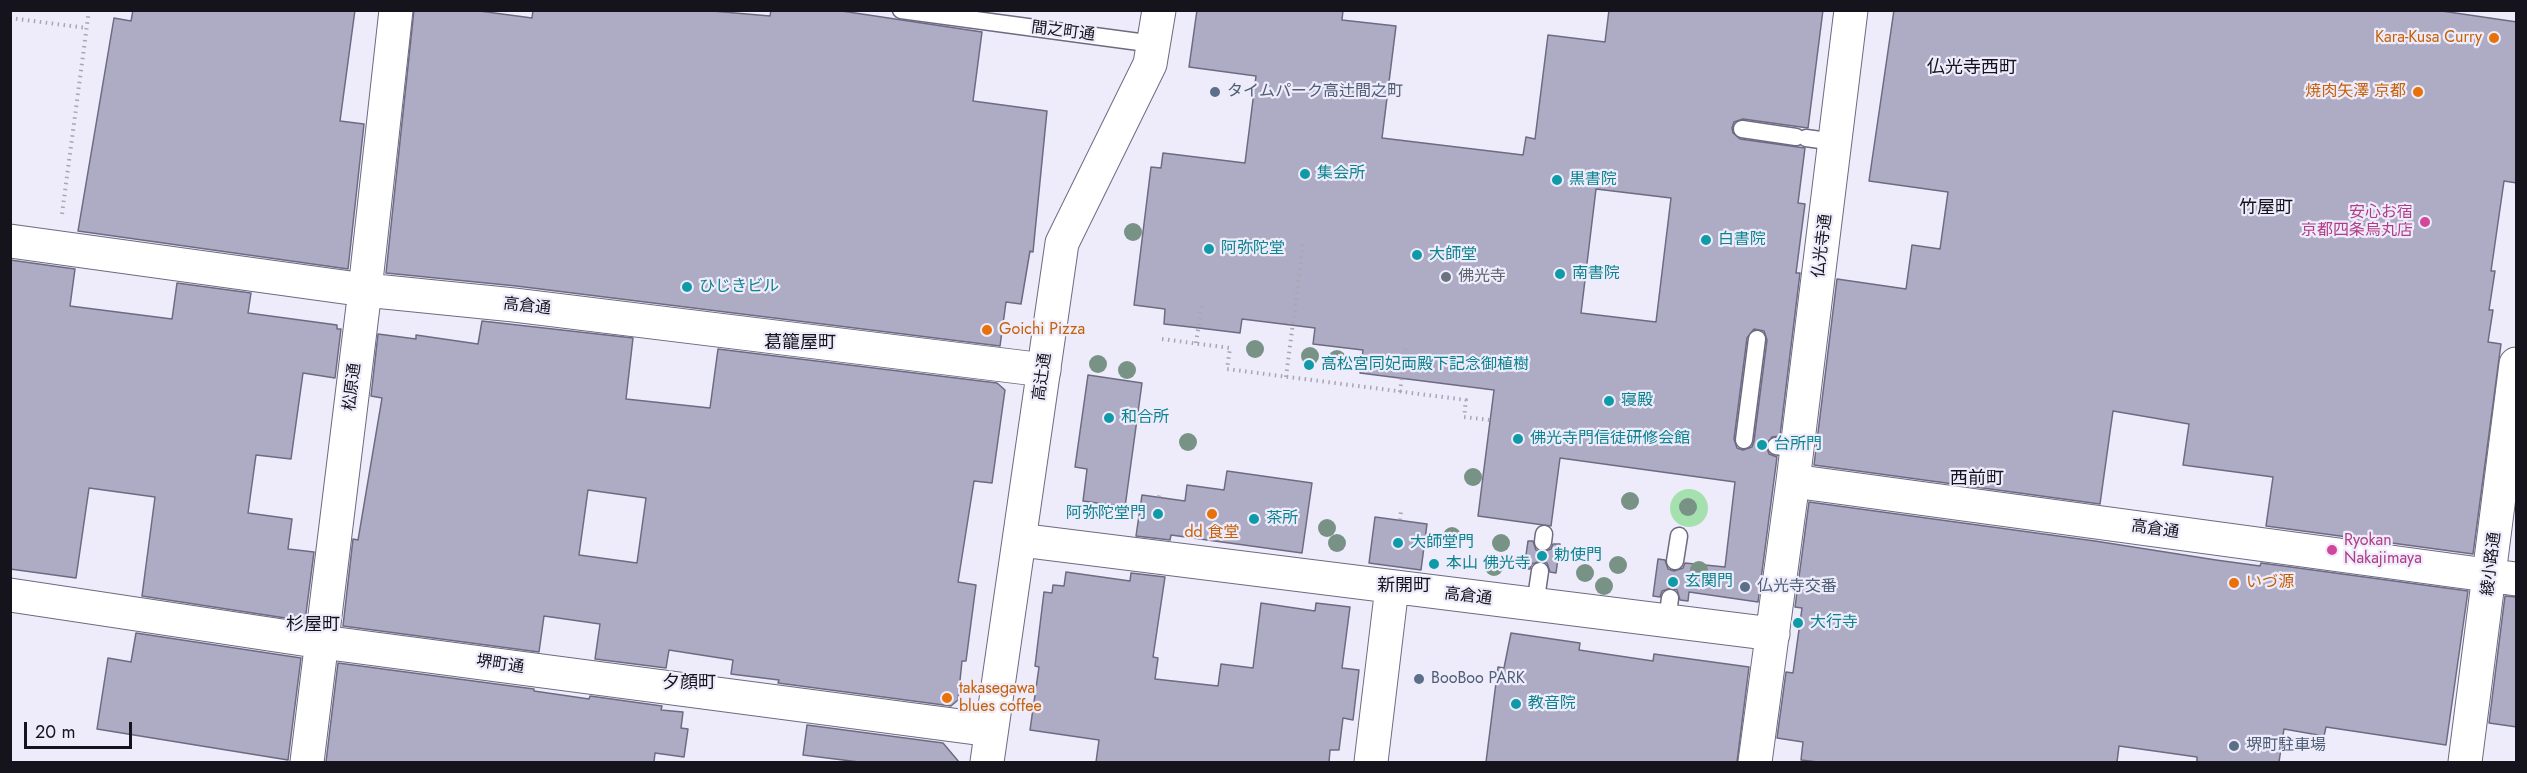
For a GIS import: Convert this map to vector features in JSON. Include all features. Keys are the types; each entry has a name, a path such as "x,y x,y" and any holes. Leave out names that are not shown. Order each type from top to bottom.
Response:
{"street":[{"name":"松原通","path":"307,762 365,290 396,10"},
{"name":"高辻通","path":"987,762 1062,243 1150,64 1159,10"},
{"name":"仏光寺通","path":"1773,634 1793,481 1786,448 1813,139 1851,10"},
{"name":"高倉通","path":"10,241 365,290 526,306 1044,370"},
{"name":"綾小路通","path":"2465,762 2504,578 2517,364"},
{"name":"高倉通","path":"1793,481 2504,578"},
{"name":"高倉通","path":"1020,540 1535,605 1669,610 1773,634"},
{"path":"1371,762 1392,587"},
{"name":"堺町通","path":"10,595 322,642 991,730"},
{"path":"1755,762 1773,634"}],"lane":[{"name":"間之町通","path":"901,10 1154,44"},
{"path":"1742,129 1813,139"},
{"path":"1742,439 1757,339"},
{"path":"1675,561 1679,536"},
{"path":"1535,605 1540,571"}],"path":[{"path":"58,247 89,10"},
{"path":"10,18 87,28"},
{"path":"1286,377 1303,244"},
{"path":"1196,344 1202,303"},
{"path":"1162,339 1230,348 1227,369 1466,400 1464,417 1490,420"},
{"path":"1400,392 1406,345"},
{"path":"1400,520 1401,511"}],"green space":[{"path":"1689,489 1703,494 1708,508 1703,522 1689,527 1675,522 1670,508 1675,494"}],"building":[{"path":"133,10 355,10 340,121 364,124 348,269 78,231 114,18 131,21"},
{"path":"414,10 472,10 532,18 533,10 712,11 770,16 771,10 835,10 982,32 973,101 1047,111 1033,252 1030,251 1021,304 1006,302 1000,346 516,286 386,273"},
{"path":"1197,10 1343,10 1342,20 1396,26 1382,138 1523,155 1526,137 1535,139 1548,35 1605,42 1609,10 1823,10 1808,128 1743,119 1734,122 1732,128 1733,133 1740,139 1805,148 1798,203 1805,204 1796,273 1800,273 1780,436 1772,437 1766,445 1769,454 1777,457 1758,602 1689,592 1688,601 1680,600 1677,590 1671,588 1662,591 1660,597 1653,596 1658,559 1665,560 1668,569 1674,571 1683,568 1685,563 1725,567 1735,482 1560,458 1551,526 1478,516 1494,390 1360,373 1363,350 1313,344 1315,328 1242,319 1240,333 1164,324 1165,309 1134,305 1151,167 1161,168 1163,153 1245,163 1256,76 1189,67","holes":["1596,189 1671,198 1656,322 1581,313","1754,329 1764,331 1767,340 1754,441 1752,447 1743,450 1737,448 1734,439 1747,338"]},
{"path":"1894,10 2435,10 2517,22 2517,183 2504,181 2491,271 2495,271 2489,310 2493,310 2488,342 2501,344 2473,554 2266,526 2273,477 2183,465 2189,424 2113,411 2100,504 1814,465 1837,279 1906,289 1912,245 1940,249 1948,192 1869,181"},
{"path":"10,260 75,269 70,306 172,319 177,283 251,293 248,313 337,325 337,329 341,329 335,378 303,373 291,459 256,455 248,513 292,519 288,549 314,552 305,621 142,596 155,497 89,488 76,578 10,569"},
{"path":"482,321 633,338 626,399 710,408 718,349 997,383 1005,390 992,483 974,481 958,582 976,585 966,661 962,661 958,700 951,706 778,683 779,680 731,674 733,660 669,650 666,668 595,659 600,624 544,616 539,652 343,626 353,539 358,540 382,398 371,396 378,334 416,339 416,335 478,344","holes":["588,490 646,498 637,563 579,555"]},
{"name":"和合所","path":"1088,375 1142,383 1125,507 1083,501 1087,469 1075,467"},
{"name":"茶所","path":"1227,471 1312,483 1302,553 1171,535 1170,540 1136,536 1142,495 1185,501 1187,485 1224,490"},
{"path":"1809,502 2260,566 2261,563 2468,591 2446,745 2326,727 2324,736 2284,729 2279,762 2197,762 2197,757 2119,746 2117,762 1818,762 1801,760 1803,742 1777,738 1786,672 1793,673 1802,608 1795,607"},
{"name":"大師堂門","path":"1375,517 1427,524 1421,570 1369,563"},
{"name":"勅使門","path":"1528,541 1533,541 1536,550 1542,552 1551,549 1553,544 1560,544 1556,573 1550,572 1547,563 1541,561 1532,564 1530,569 1524,569"},
{"path":"1066,572 1130,581 1131,573 1165,577 1153,657 1158,658 1155,679 1218,686 1221,664 1253,668 1261,603 1315,611 1316,603 1350,607 1342,668 1359,670 1353,720 1343,718 1339,750 1330,750 1329,762 1096,762 1099,740 1030,730 1039,667 1035,666 1044,592 1052,593 1053,585 1064,586"},
{"path":"2505,596 2517,597 2517,727 2489,723"},
{"path":"136,633 301,658 288,760 97,729 108,658 131,662"},
{"path":"1511,633 1580,643 1579,650 1653,661 1654,654 1749,667 1737,762 1486,762 1498,667 1504,668"},
{"path":"338,663 534,689 534,691 589,699 590,696 662,706 661,710 683,712 681,728 688,729 684,757 655,753 654,762 326,762"},
{"path":"807,725 943,743 959,762 859,762 803,755"}],"place":[{"name":"Kara-Kusa Curry","path":"2494,38"},
{"name":"タイムパーク高辻間之町","path":"1215,92"},
{"name":"焼肉矢澤 京都","path":"2418,92"},
{"name":"集会所","path":"1305,174"},
{"name":"黒書院","path":"1557,180"},
{"name":"安心お宿 京都四条烏丸店","path":"2425,222"},
{"name":"白書院","path":"1706,240"},
{"name":"阿弥陀堂","path":"1209,249"},
{"name":"大師堂","path":"1417,255"},
{"name":"南書院","path":"1560,274"},
{"name":"佛光寺","path":"1446,277"},
{"name":"ひじきビル","path":"687,287"},
{"name":"Goichi Pizza","path":"987,330"},
{"name":"高松宮同妃両殿下記念御植樹","path":"1309,365"},
{"name":"寝殿","path":"1609,401"},
{"name":"和合所","path":"1109,418"},
{"name":"佛光寺門信徒研修会館","path":"1518,439"},
{"name":"台所門","path":"1762,445"},
{"name":"阿弥陀堂門","path":"1158,514"},
{"name":"dd 食堂","path":"1212,514"},
{"name":"茶所","path":"1254,519"},
{"name":"大師堂門","path":"1398,543"},
{"name":"Ryokan Nakajimaya","path":"2332,550"},
{"name":"勅使門","path":"1542,556"},
{"name":"本山 佛光寺","path":"1434,564"},
{"name":"玄関門","path":"1673,582"},
{"name":"いづ源","path":"2234,583"},
{"name":"仏光寺交番","path":"1745,587"},
{"name":"大行寺","path":"1798,623"},
{"name":"BooBoo PARK","path":"1419,679"},
{"name":"takasegawa blues coffee","path":"947,698"},
{"name":"教音院","path":"1516,704"},
{"name":"堺町駐車場","path":"2234,746"}],"district":[{"name":"仏光寺西町","path":"1972,69"},
{"name":"竹屋町","path":"2266,209"},
{"name":"葛籠屋町","path":"800,344"},
{"name":"西前町","path":"1977,480"},
{"name":"新開町","path":"1404,587"},
{"name":"杉屋町","path":"313,626"},
{"name":"夕顔町","path":"689,684"}]}
